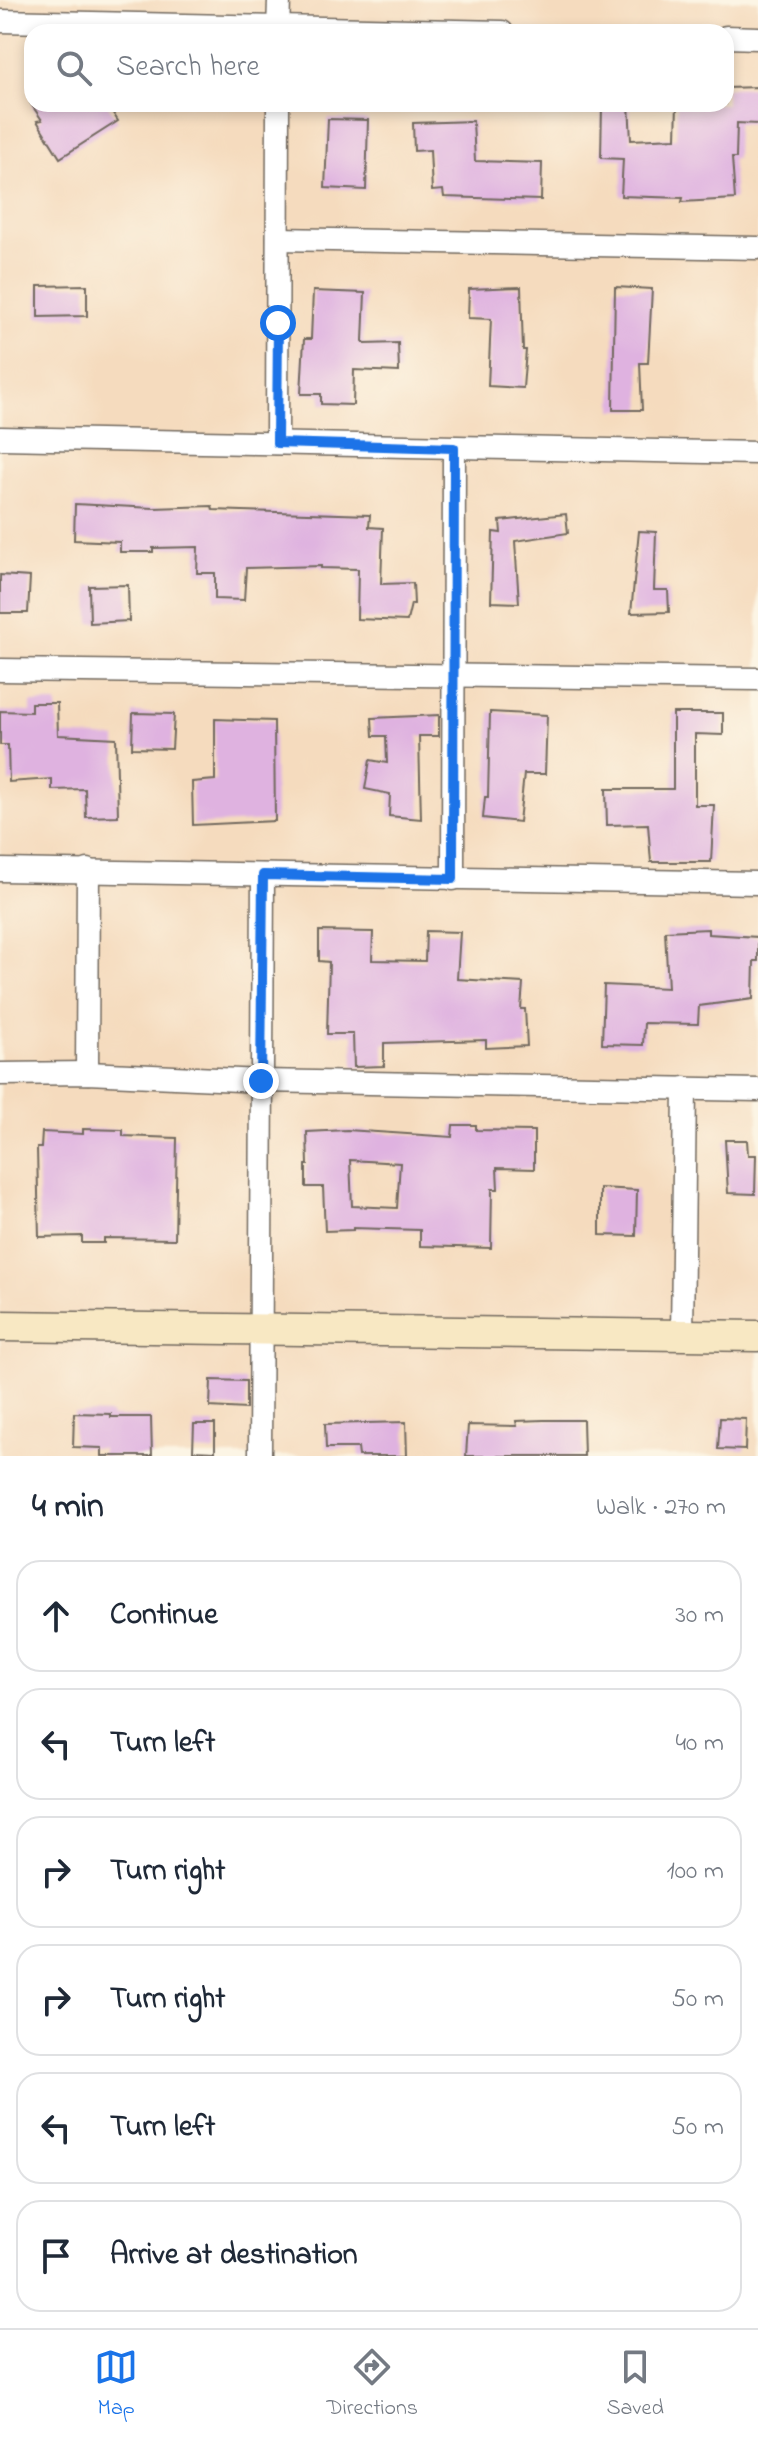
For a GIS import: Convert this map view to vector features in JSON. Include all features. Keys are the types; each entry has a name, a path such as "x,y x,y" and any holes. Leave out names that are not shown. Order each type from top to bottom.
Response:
{"street":[{"path":"278,24 279,0"},
{"path":"0,21 104,24"},
{"path":"734,37 758,38"},
{"path":"277,443 278,112"},
{"path":"278,239 758,248"},
{"path":"0,438 758,453"},
{"path":"453,879 454,448"},
{"path":"0,670 758,679"},
{"path":"0,870 758,883"},
{"path":"87,1073 88,870"},
{"path":"260,1456 263,875"},
{"path":"0,1074 87,1073 261,1081 758,1090"},
{"path":"682,1336 685,1088"},
{"path":"0,1326 758,1336"}],"building":[{"path":"758,87 758,124 737,123 736,158 732,158 735,199 682,202 683,198 621,196 623,159 601,158 602,112 629,112 631,140 676,138 677,112 734,112 734,88"},
{"path":"36,112 112,112 118,121 60,158 37,121 42,120"},
{"path":"328,119 368,120 366,190 325,188"},
{"path":"473,121 475,161 542,163 541,200 444,197 443,190 432,191 430,150 414,151 413,123"},
{"path":"87,285 87,316 38,317 38,286"},
{"path":"521,287 523,350 526,350 523,388 488,386 491,319 468,318 469,289"},
{"path":"615,287 652,289 648,363 640,363 642,410 613,410"},
{"path":"313,291 365,293 363,341 365,344 398,343 399,372 354,370 353,405 321,404 321,394 301,394 304,339 311,339"},
{"path":"75,504 154,508 212,506 213,510 370,515 369,527 383,528 381,584 413,583 414,604 411,604 407,621 357,619 358,569 321,566 246,568 244,600 215,599 215,573 197,573 198,547 120,552 120,542 74,540"},
{"path":"566,514 568,533 515,541 519,603 491,602 493,532 501,533 500,521"},
{"path":"639,531 656,532 654,590 668,590 669,612 631,613"},
{"path":"0,575 30,577 28,613 0,613"},
{"path":"128,585 129,621 90,623 89,586"},
{"path":"31,703 57,703 58,735 116,738 118,816 86,817 85,789 52,790 52,779 9,782 8,745 0,745 0,711 31,712"},
{"path":"490,712 547,715 545,774 524,774 519,822 483,818 485,797 488,797"},
{"path":"133,713 174,714 172,749 132,748"},
{"path":"673,713 723,713 723,735 695,734 695,805 714,805 711,862 651,862 648,824 607,825 606,789 673,789"},
{"path":"439,715 439,736 419,736 421,819 389,816 390,794 365,789 370,760 387,763 386,736 373,736 372,718"},
{"path":"215,719 274,721 275,821 193,825 192,782 215,780"},
{"path":"708,929 708,934 758,937 753,999 699,1006 698,1024 644,1023 643,1045 602,1044 604,985 668,988 665,931"},
{"path":"319,931 373,932 372,960 425,961 426,931 460,932 457,979 523,983 521,1009 525,1009 527,1046 486,1048 486,1040 384,1043 384,1066 354,1067 353,1034 327,1034 329,962 319,961"},
{"path":"453,1125 476,1125 476,1130 534,1131 534,1169 497,1168 498,1189 492,1189 491,1248 420,1246 420,1230 353,1228 325,1231 323,1187 306,1187 307,1132 347,1130 452,1137","holes":["350,1160 400,1163 397,1208 352,1206"]},
{"path":"83,1129 123,1130 123,1136 177,1138 175,1239 104,1238 104,1243 82,1243 82,1236 39,1237 37,1148 41,1148 42,1132 83,1134"},
{"path":"725,1140 747,1140 748,1155 756,1155 755,1194 728,1193"},
{"path":"600,1188 637,1190 636,1236 600,1235"},
{"path":"211,1380 246,1381 246,1409 210,1407"},
{"path":"74,1413 151,1417 152,1456 102,1456 102,1448 73,1447"},
{"path":"720,1418 746,1419 745,1450 718,1449"},
{"path":"583,1420 584,1456 466,1456 468,1425 517,1426 516,1421"},
{"path":"406,1422 407,1456 359,1456 358,1448 326,1448 325,1424"},
{"path":"194,1424 215,1424 215,1452 193,1451"}],"route":[{"path":"261,1081 263,875 453,879 454,448 277,443 278,323"}]}
